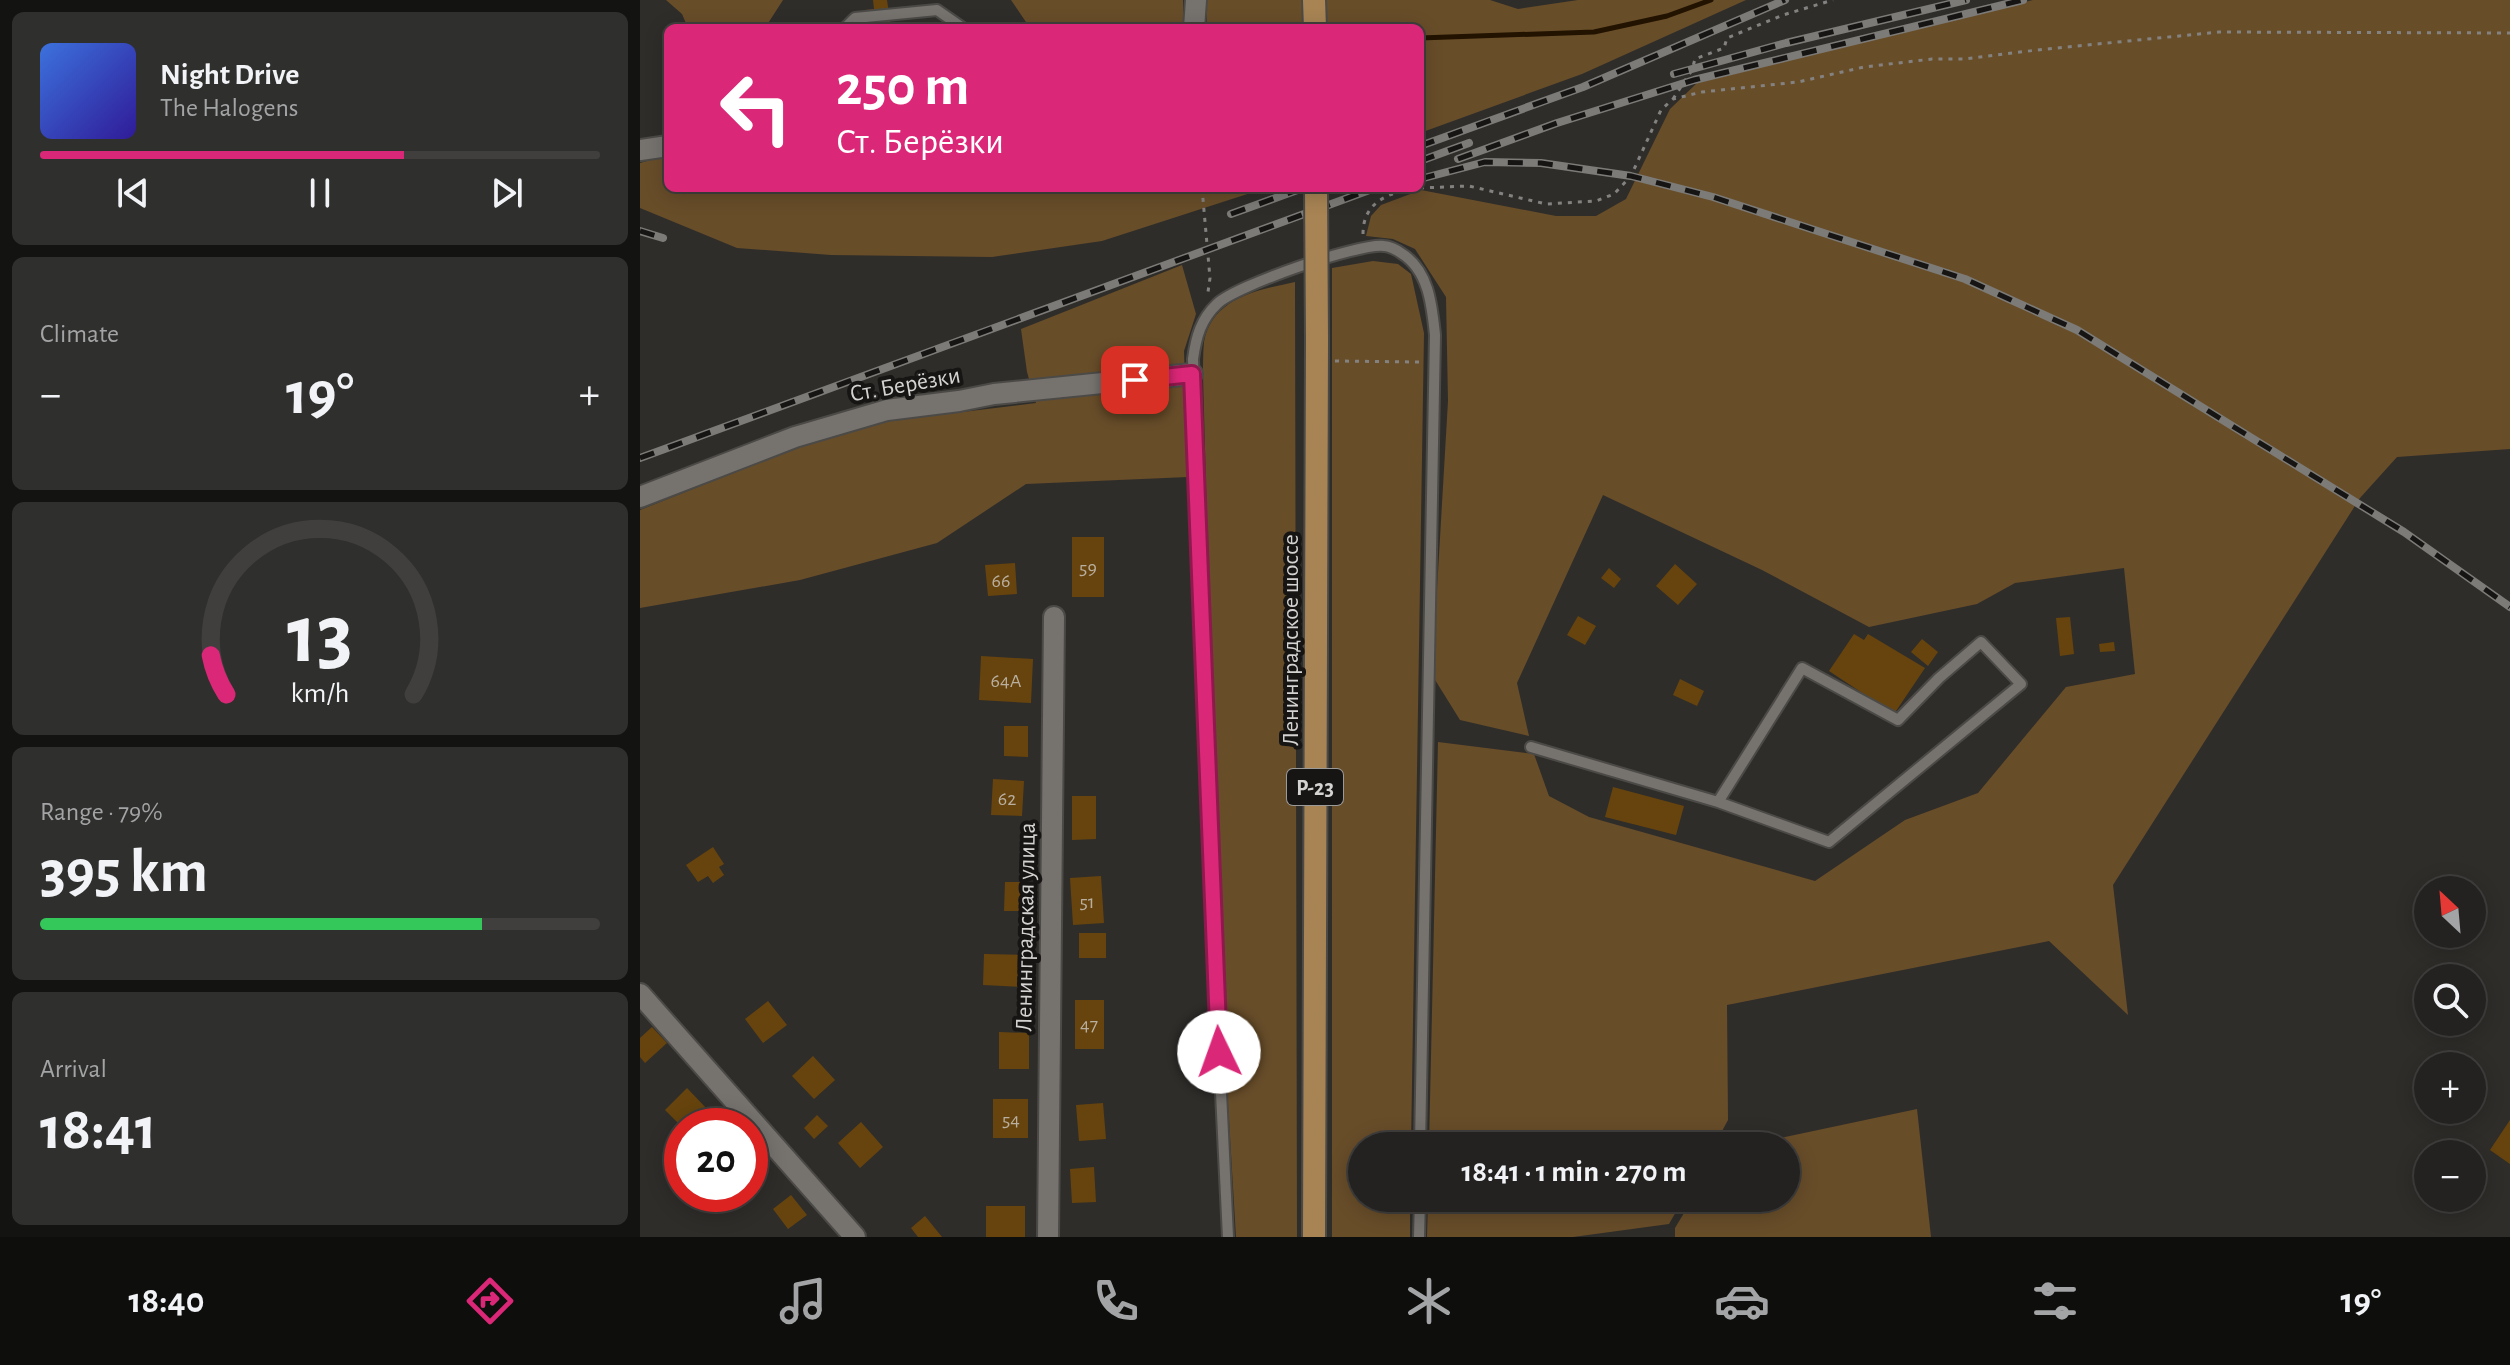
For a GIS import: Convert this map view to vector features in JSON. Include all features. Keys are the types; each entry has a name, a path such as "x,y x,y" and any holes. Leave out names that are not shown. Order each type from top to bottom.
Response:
{"highway":[{"path":"1314,0 1315,24"},
{"name":"Ленинградское шоссе","path":"1314,1237 1316,192"}],"street":[{"path":"1194,24 1196,0"},
{"path":"640,150 664,147"},
{"name":"Ст. Берёзки","path":"640,497 795,437 867,414 994,394 1192,374"},
{"name":"Ленинградская улица","path":"1048,1237 1054,617"},
{"path":"640,994 855,1237"}],"lane":[{"path":"849,24 855,18 937,10 957,24"},
{"path":"1228,1237 1192,374 1197,336 1206,316 1220,300 1241,290 1338,255 1386,246 1403,254 1426,284 1432,306 1435,363 1420,1132"},
{"path":"1531,747 1718,802 1829,842 2021,684 1981,642 1939,678 1898,720 1802,668 1718,802"},
{"path":"1419,1237 1420,1212"}],"path":[{"path":"1424,188 1469,186 1546,204 1587,203 1605,198 1620,189 1631,176 1661,110 1673,99 1692,70 1695,59 1724,48 1727,38 1783,15 1833,0"},
{"path":"1673,99 1702,92 1798,82 1864,67 2213,33 2510,33"},
{"path":"1202,192 1210,278 1206,316"},
{"path":"1369,248 1363,230 1370,208 1389,194 1398,192"},
{"path":"1340,360 1435,363"}],"shaded area":[{"path":"666,0 783,0 768,24 686,24 682,14"},
{"path":"1011,0 1183,0 1183,24 1027,24"},
{"path":"1207,0 1490,0 1518,9 1578,0 1746,0 1582,74 1424,132 1424,24 1207,24"},
{"path":"2033,0 2510,0 2510,449 2397,457 2360,498 2113,885 2128,1015 2049,941 1727,1005 1728,1120 1722,1132 1429,1132 1438,742 1534,754 1549,796 1589,817 1815,881 1905,820 1978,793 2066,687 2135,674 2124,568 2015,583 1977,604 1869,627 1762,570 1603,495 1517,683 1529,736 1460,720 1432,675 1448,401 1446,297 1415,249 1393,239 1366,236 1371,216 1381,205 1424,191 1556,216 1596,216 1626,199 1670,109 1697,83"},
{"path":"664,156 664,192 1254,192 1102,241 992,257 831,255 737,248 640,208 640,163"},
{"path":"1373,261 1398,264 1411,274 1424,333 1411,1132 1348,1132 1348,1212 1410,1212 1410,1237 1332,1237 1332,268"},
{"path":"1182,265 1196,314 1184,351 1188,477 1026,484 937,543 800,580 640,608 640,510 799,447 888,421 1036,403 1027,372 1021,329"},
{"path":"1295,282 1297,1237 1236,1237 1218,936 1203,350 1209,327 1216,315 1227,306 1252,293"},
{"path":"1917,1109 1931,1237 1675,1237 1675,1228 1685,1212 1800,1212 1800,1134"},
{"path":"1428,1212 1676,1212 1669,1224 1573,1237 1427,1237"}],"building":[{"path":"873,0 887,0 890,24 867,24 865,10 874,9"},
{"path":"1072,537 1104,537 1104,597 1072,597"},
{"path":"1015,563 1017,594 988,596 985,565"},
{"path":"1675,564 1697,584 1678,605 1656,586"},
{"path":"1609,568 1621,579 1614,588 1601,578"},
{"path":"1578,616 1596,626 1585,645 1567,635"},
{"path":"2070,617 2074,654 2060,656 2056,618"},
{"path":"1854,634 1864,640 1868,634 1925,668 1894,714 1829,671"},
{"path":"1922,639 1938,652 1928,666 1911,652"},
{"path":"2114,642 2115,651 2100,652 2099,644"},
{"path":"981,656 1033,659 1031,703 979,700"},
{"path":"1680,679 1704,691 1697,706 1673,695"},
{"path":"1004,726 1028,726 1028,757 1004,756"},
{"path":"993,779 1024,781 1022,816 991,815"},
{"path":"1613,787 1684,806 1676,835 1605,817"},
{"path":"1072,796 1096,796 1096,839 1072,840"},
{"path":"713,847 724,864 719,867 724,875 713,883 708,876 698,882 686,865"},
{"path":"1101,876 1104,923 1073,925 1070,878"},
{"path":"1005,882 1026,882 1025,911 1004,911"},
{"path":"1079,933 1106,933 1106,958 1079,958"},
{"path":"984,954 1025,955 1024,987 983,985"},
{"path":"1075,1000 1104,1000 1104,1049 1075,1049"},
{"path":"768,1001 787,1025 763,1043 745,1019"},
{"path":"652,1027 667,1043 645,1063 640,1057 640,1038"},
{"path":"999,1032 1029,1033 1029,1069 999,1069"},
{"path":"813,1056 835,1080 814,1099 792,1076"},
{"path":"687,1088 706,1108 667,1108"},
{"path":"993,1099 1028,1099 1028,1138 993,1138"},
{"path":"1103,1103 1106,1139 1079,1141 1076,1105"},
{"path":"817,1115 828,1126 814,1139 804,1128"},
{"path":"2510,1120 2510,1164 2490,1150"},
{"path":"861,1122 883,1147 860,1168 838,1143"},
{"path":"1094,1167 1096,1202 1072,1203 1070,1169"},
{"path":"791,1195 807,1215 788,1229 773,1209"},
{"path":"986,1206 1025,1206 1025,1237 986,1237"},
{"path":"925,1216 942,1237 918,1237 911,1228"}],"waterway":[{"path":"1424,38 1594,32 1667,16 1711,0"}],"railway":[{"path":"1424,145 1583,87 1785,0"},
{"path":"1674,74 1786,43 1966,0"},
{"path":"1458,159 1557,123 1694,80 2023,0"},
{"path":"1424,160 1469,143"},
{"path":"1424,178 1485,162 1541,163 1631,176 1713,197 1965,279 2077,330 2404,532 2510,607"},
{"path":"1231,214 1292,192"},
{"path":"640,458 1364,192"},
{"path":"640,231 663,238"}],"route":[{"path":"1135,380 1192,374 1219,1052"}]}
